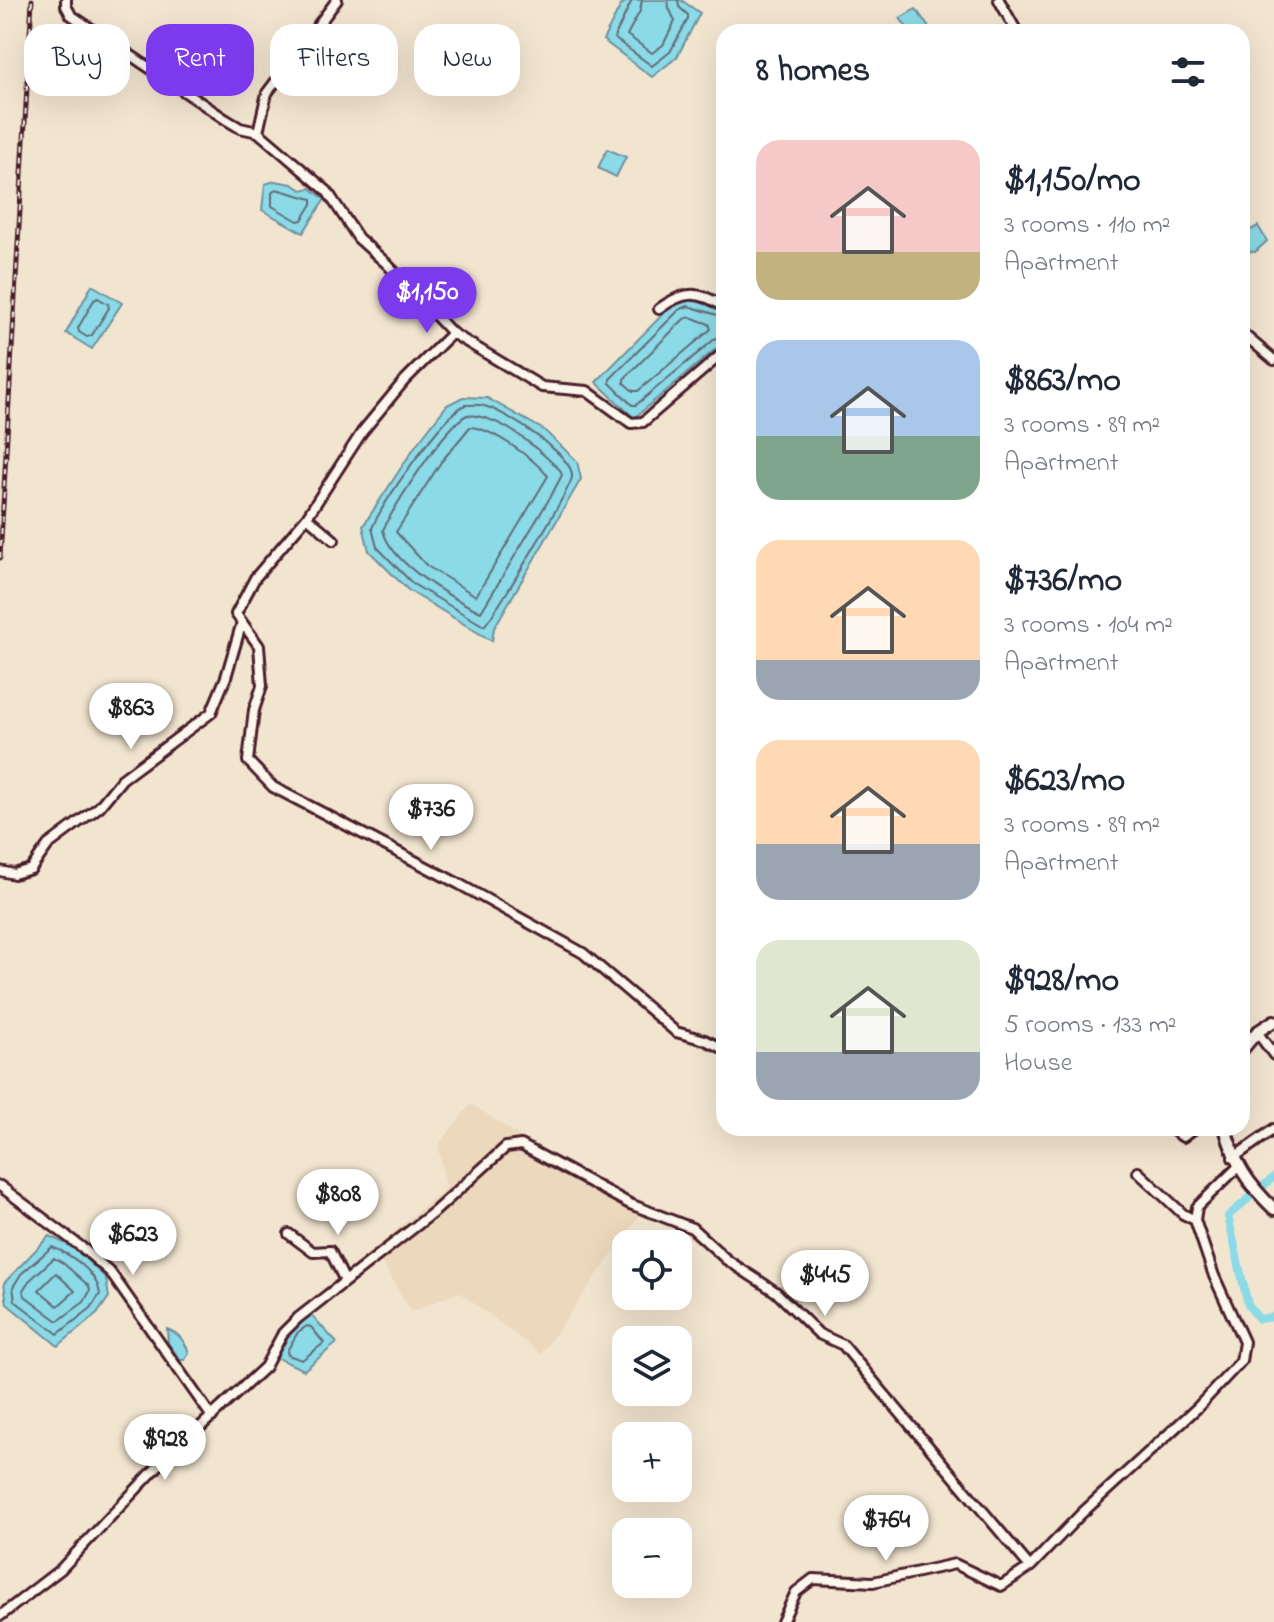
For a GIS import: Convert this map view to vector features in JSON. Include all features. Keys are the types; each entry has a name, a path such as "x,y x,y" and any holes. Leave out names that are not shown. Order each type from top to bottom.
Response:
{"street":[{"path":"66,0 71,15 225,119 240,128 258,132 327,191 358,238 452,333 542,387 587,391 631,423 643,422 716,359"},
{"path":"258,132 267,93 337,0"},
{"path":"999,0 1012,24"},
{"path":"659,309 675,297 691,293 716,304"},
{"path":"452,333 404,381 362,432 307,517 255,578 236,614 259,646 262,686 254,710 248,761 273,787 583,953 676,1032 716,1045"},
{"path":"1250,340 1274,360"},
{"path":"307,517 334,540"},
{"path":"0,871 14,874 31,869 48,845 99,807 122,779 211,713 226,677 242,622"},
{"path":"1250,1040 1274,1021"},
{"path":"1257,1032 1274,1055"},
{"path":"782,1622 796,1592 813,1579 873,1582 955,1564 1001,1586 1030,1567 1081,1514 1197,1408 1241,1361 1244,1342 1214,1276 1195,1220 1197,1207 1274,1129"},
{"path":"1228,1136 1238,1167 1272,1207"},
{"path":"0,1616 61,1569 132,1492 265,1367 283,1333 298,1318 434,1212 506,1147 521,1145 630,1204 692,1228 727,1260 776,1292 819,1334 843,1345 1030,1567"},
{"path":"1138,1172 1183,1214 1195,1220"},
{"path":"0,1186 110,1272 212,1417"},
{"path":"289,1234 313,1252 330,1251 345,1281"}],"shaded area":[{"path":"471,1104 640,1215 629,1230 612,1230 612,1254 541,1354 459,1292 411,1312 374,1249 446,1188 438,1145"}],"water":[{"path":"629,0 681,0 700,13 677,57 652,77 603,40 621,5"},
{"path":"916,9 926,24 904,24 900,18"},
{"path":"607,149 626,157 616,177 598,168"},
{"path":"275,181 292,184 302,190 310,188 325,199 303,233 262,210 265,184"},
{"path":"1258,226 1267,241 1255,252 1250,252 1250,230"},
{"path":"92,285 122,303 92,349 66,333"},
{"path":"686,297 716,308 716,349 634,418 596,382 673,304"},
{"path":"463,397 487,398 544,430 577,461 581,479 494,628 492,641 408,590 369,551 363,526 416,445 447,405"},
{"path":"49,1236 73,1247 106,1278 109,1297 97,1314 58,1346 7,1304 4,1283"},
{"path":"310,1314 337,1343 304,1370 277,1358 288,1333"},
{"path":"167,1329 178,1335 185,1344 189,1352 185,1360 180,1360 168,1343"}],"waterway":[{"path":"1274,1177 1228,1216 1248,1305 1259,1319 1274,1317"}],"railway":[{"path":"0,558 32,0"}]}
